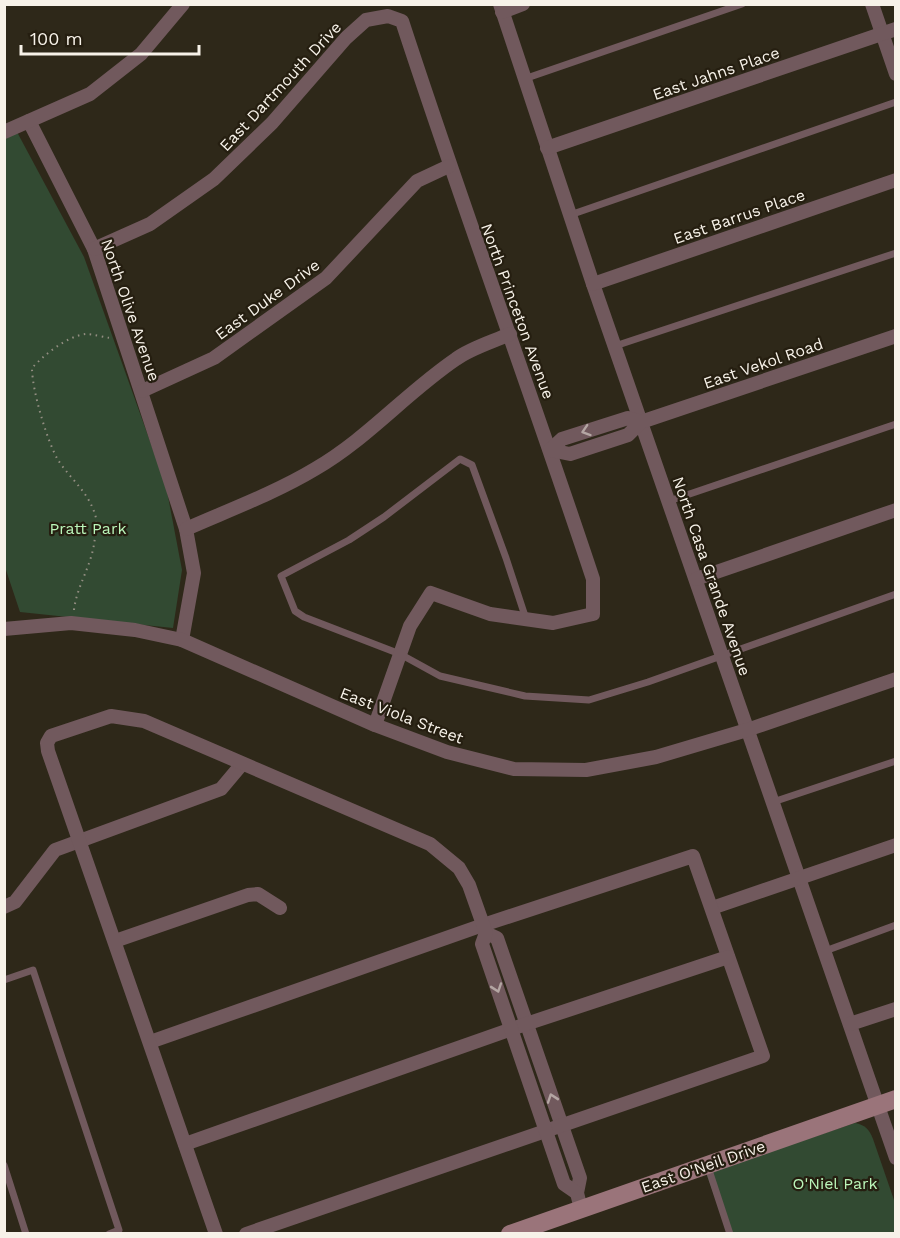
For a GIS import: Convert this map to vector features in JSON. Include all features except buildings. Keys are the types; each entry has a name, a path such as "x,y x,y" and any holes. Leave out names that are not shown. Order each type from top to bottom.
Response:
{"street":[{"path":"4,132 90,94 141,54 183,4"},
{"path":"501,8 523,4"},
{"path":"872,4 889,32 896,74"},
{"name":"North Casa Grande Avenue","path":"501,8 593,284 896,1158"},
{"name":"East Dartmouth Drive","path":"94,249 150,224 214,179 272,123 346,38 366,20 388,16 402,21"},
{"name":"North Princeton Avenue","path":"402,21 449,166 510,334 593,579 594,614 553,623 526,619"},
{"name":"East Jahns Place","path":"547,148 889,32"},
{"name":"North Olive Avenue","path":"29,121 94,249 186,529 194,573 182,640"},
{"name":"East Duke Drive","path":"142,391 214,358 326,278 417,181 449,166"},
{"name":"East Barrus Place","path":"593,284 896,180"},
{"path":"186,529 243,505 316,469 377,425 419,386 458,357 510,334"},
{"name":"East Vekol Road","path":"550,450 561,439 628,418 641,422 896,336"},
{"path":"696,579 896,510"},
{"path":"375,725 410,626 432,592 490,614 526,619"},
{"name":"East Viola Street","path":"4,628 74,624 135,630 182,640 375,725 447,752 514,769 586,770 656,757 747,730 896,680"},
{"path":"216,1233 48,752 47,743 51,736 111,716 144,721 341,804 430,844 459,868 469,885 485,929 482,944 564,1184 579,1201"},
{"path":"4,907 15,902 55,850 221,789 242,764"},
{"path":"712,908 896,845"},
{"path":"150,1042 693,856 763,1056 246,1233"},
{"path":"115,941 248,894 258,894 280,908"},
{"path":"485,929 497,938 580,1178 579,1201"},
{"path":"184,1144 526,1024 728,957"},
{"path":"850,1024 896,1009"},
{"name":"East O'Neil Drive","path":"510,1233 579,1201 707,1165 896,1099"},
{"path":"558,1166 573,1161"}],"lane":[{"path":"525,79 742,4"},
{"path":"570,215 896,102"},
{"path":"615,346 896,253"},
{"path":"669,501 896,424"},
{"path":"526,619 472,465 460,459 350,540 281,576 295,611 304,617 400,654 440,676 525,696 589,700 722,656 896,594"},
{"path":"772,802 896,761"},
{"path":"825,951 896,925"},
{"path":"4,980 33,970 119,1230 109,1233"},
{"path":"4,1165 26,1233"},
{"path":"707,1165 730,1233"}],"path":[{"path":"74,624 76,600 92,557 96,519 85,493 58,460 51,444 40,411 32,368 39,360 70,339 86,334 125,340"}],"green space":[{"name":"Pratt Park","path":"17,132 84,257 166,486 182,570 173,628 20,612 5,567 4,136"},
{"name":"O'Niel Park","path":"855,1123 866,1128 873,1139 895,1203 895,1233 728,1233 706,1173"}]}
